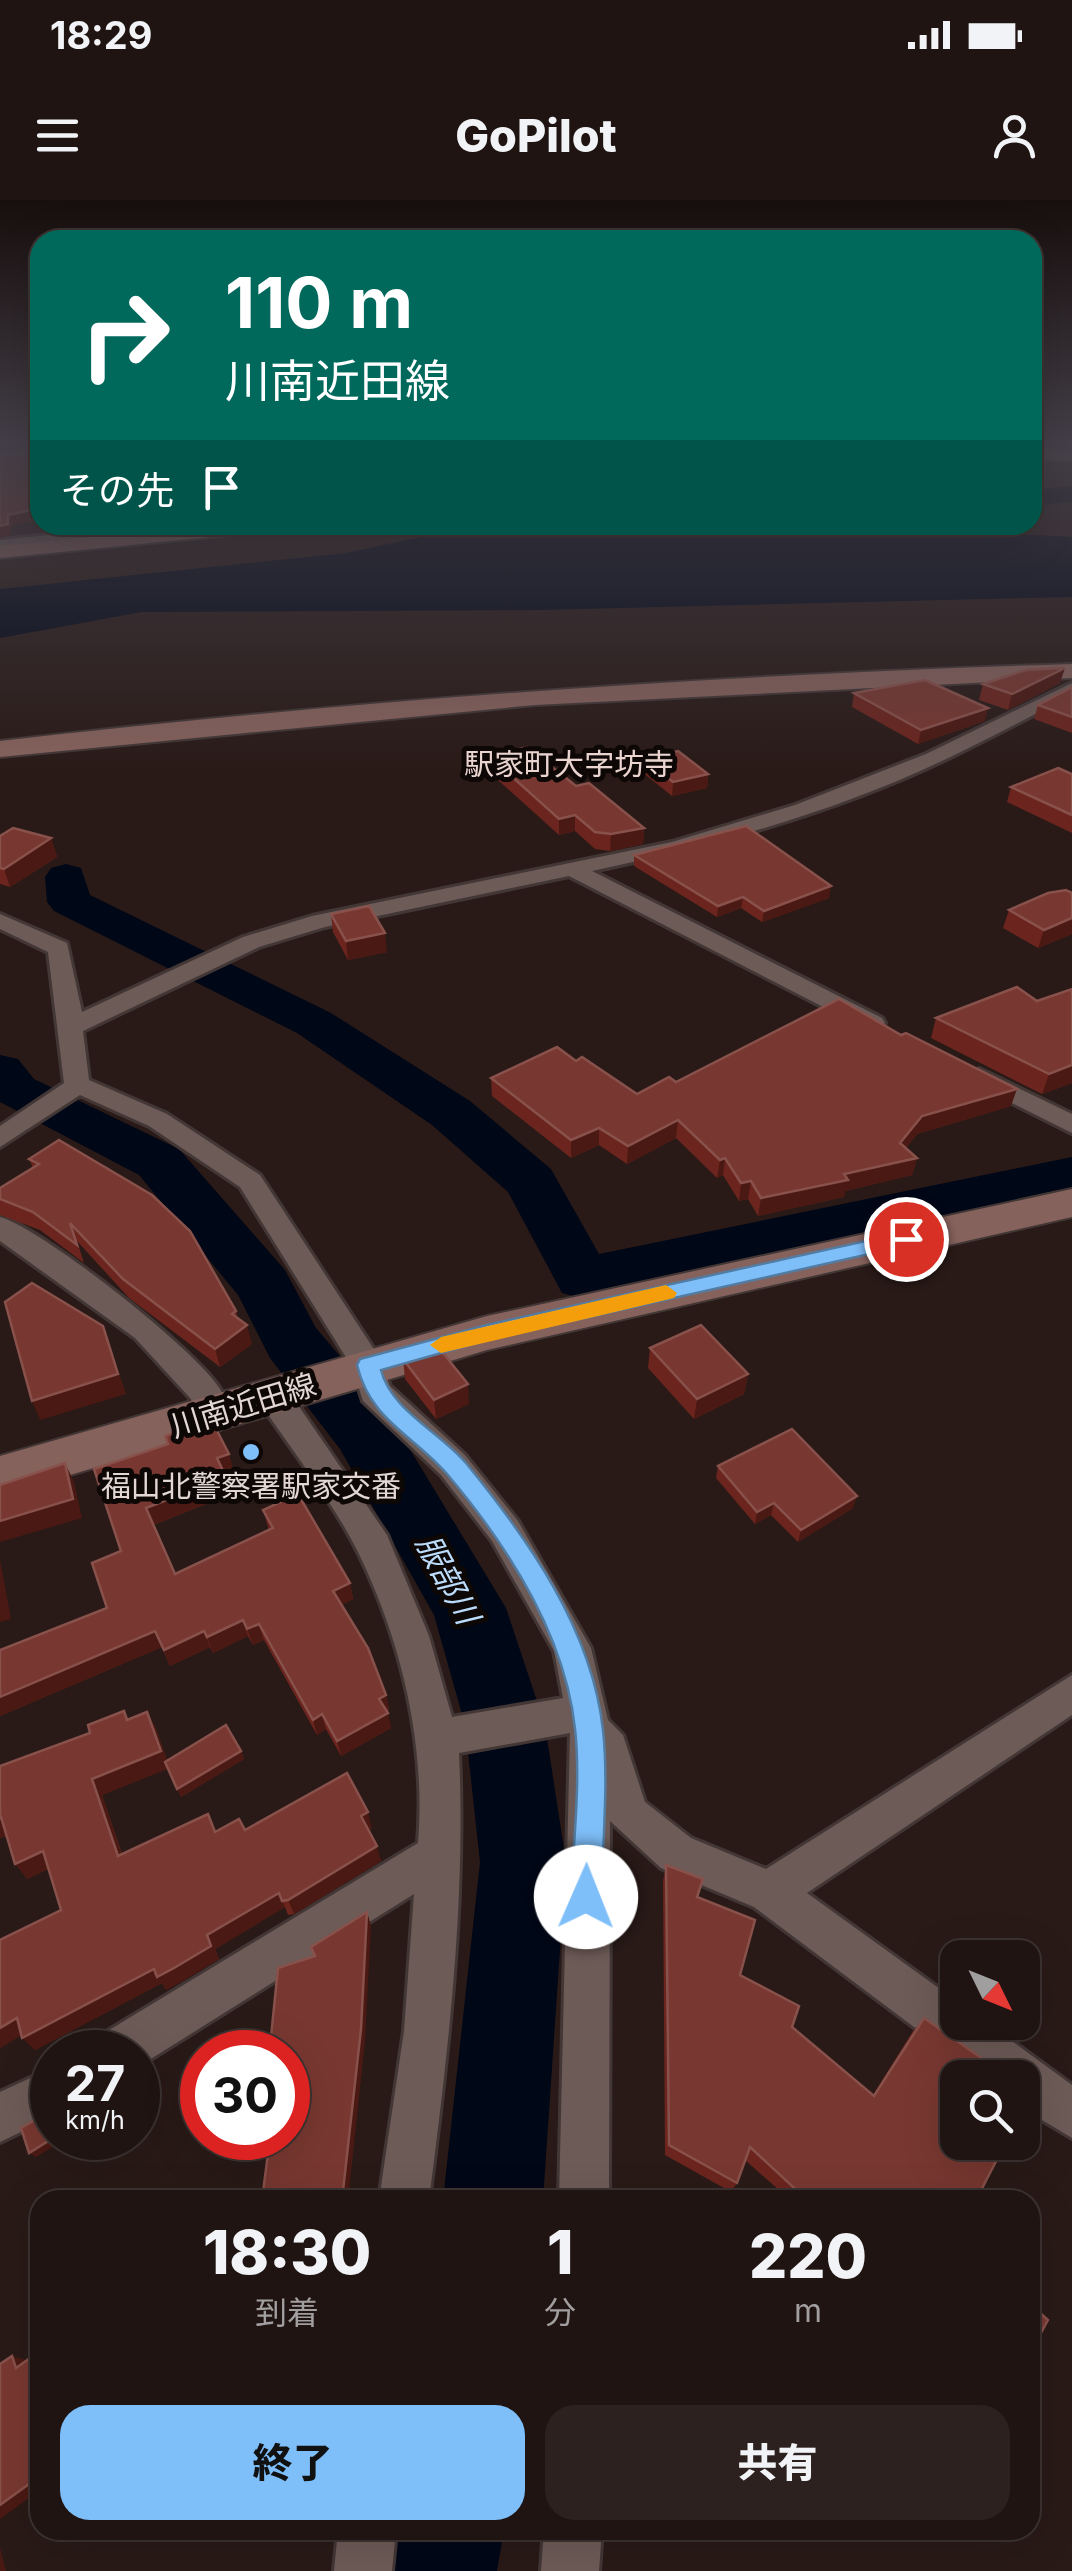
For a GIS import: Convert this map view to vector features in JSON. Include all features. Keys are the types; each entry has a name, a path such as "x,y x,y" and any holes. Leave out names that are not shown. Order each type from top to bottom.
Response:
{"street":[{"path":"0,749 570,695 1072,670"},
{"path":"71,1027 219,958 320,921 676,847 802,809 933,758 1072,688"},
{"path":"574,870 900,1036"},
{"path":"0,922 59,948 71,1027 74,1087"},
{"path":"952,1063 1072,1125"},
{"path":"5,1134 74,1087"},
{"path":"74,1087 158,1120 250,1181 358,1368 375,1392 453,1465 506,1531 572,1648 578,1719 584,2190"},
{"name":"川南近田線","path":"0,1476 487,1332 1072,1203"},
{"path":"0,1226 146,1330 207,1396 208,1417"},
{"path":"281,1396 374,1546 447,1737 427,2031 405,2190"},
{"path":"770,1892 1072,1693"},
{"path":"447,1737 578,1719"},
{"path":"578,1719 609,1748 628,1814 676,1852 770,1892 998,2060"},
{"path":"154,2030 438,1855"},
{"path":"1040,2091 1072,2114"},
{"path":"0,2118 30,2103"},
{"path":"363,2571 366,2540"},
{"path":"570,2571 572,2540"}],"water":[{"path":"346,553 1072,553 1072,597 542,610 142,612 0,638 0,589"}],"building":[{"path":"1065,668 1012,694 983,684 1026,670"},
{"path":"925,680 988,708 921,730 854,693"},
{"path":"1072,687 1072,717 1038,705"},
{"path":"527,747 576,786 589,783 644,828 611,834 595,832 575,815 559,819 489,756"},
{"path":"678,751 708,774 673,782 643,759"},
{"path":"1058,768 1072,774 1072,815 1011,787"},
{"path":"746,826 831,886 764,911 743,897 718,906 634,855"},
{"path":"13,828 51,838 0,868 0,836"},
{"path":"1048,893 1072,893 1072,918 1044,930 1009,910"},
{"path":"369,906 385,933 346,941 331,914"},
{"path":"1017,987 1037,1001 1072,989 1072,1065 1049,1074 936,1018"},
{"path":"839,999 901,1035 906,1033 1017,1089 922,1116 900,1143 917,1158 844,1174 848,1180 761,1198 751,1181 741,1183 725,1158 720,1160 678,1120 628,1146 599,1128 571,1140 491,1078 557,1047 576,1061 582,1057 637,1094 669,1077 676,1082"},
{"path":"59,1140 152,1195 190,1231 236,1311 232,1314 247,1325 215,1349 123,1279 70,1223 77,1245 33,1212 0,1199 0,1188 39,1164 29,1159"},
{"path":"32,1283 103,1326 118,1374 32,1401 5,1302"},
{"path":"701,1325 748,1374 697,1399 650,1348"},
{"path":"439,1348 468,1384 434,1400 403,1359"},
{"path":"211,1419 229,1454 217,1458 226,1477 146,1508 175,1574 273,1528 263,1510 298,1494 350,1583 333,1591 368,1648 386,1695 379,1699 388,1713 337,1741 322,1714 313,1720 259,1624 247,1629 243,1620 207,1637 204,1631 164,1650 155,1631 0,1697 0,1650 107,1608 92,1563 121,1551 94,1469 168,1444 165,1436"},
{"path":"792,1429 857,1496 801,1530 774,1503 757,1512 718,1466"},
{"path":"65,1463 73,1499 0,1521 0,1485"},
{"path":"124,1711 127,1720 147,1712 161,1751 92,1779 118,1856 208,1814 215,1832 239,1819 245,1830 347,1773 368,1812 361,1816 377,1846 288,1900 282,1901 279,1893 207,1935 211,1946 174,1968 157,1977 154,1969 37,2030 30,2030 22,2038 17,2018 0,2028 0,1940 61,1910 43,1851 15,1864 0,1818 0,1766 90,1733 88,1725"},
{"path":"226,1725 241,1751 177,1789 165,1762"},
{"path":"666,1865 703,1879 697,1897 755,1920 740,1975 799,2006 792,2027 874,2096 924,2018 940,2029 940,2040 956,2040 984,2060 940,2060 940,2160 997,2160 981,2190 796,2190 750,2147 737,2183 669,2145"},
{"path":"367,1912 361,2029 343,2190 263,2190 267,2160 310,2160 310,2030 272,2030 278,1968 315,1956 311,1947"},
{"path":"30,2123 29,2153 21,2128"},
{"path":"1040,2313 1048,2320 1040,2335"},
{"path":"12,2356 16,2368 30,2358 30,2483 0,2505 0,2364"}],"waterway":[{"path":"66,877 69,902 314,1023 451,1113 531,1182 583,1278 1072,1175"},
{"name":"服部川","path":"0,1070 16,1090 159,1162 264,1285 292,1342 364,1431 469,1608 505,1725 523,1862 494,2190"},
{"name":"服部川","path":"439,2571 444,2540"}],"slow traffic":[{"path":"441,1345 666,1293"}],"place":[{"name":"福山北警察署駅家交番","path":"251,1452"}],"district":[{"name":"駅家町大字坊寺","path":"569,764"}],"route":[{"path":"586,1897 590,1730 572,1648 506,1531 453,1465 375,1392 368,1365 487,1332 906,1239"}]}
